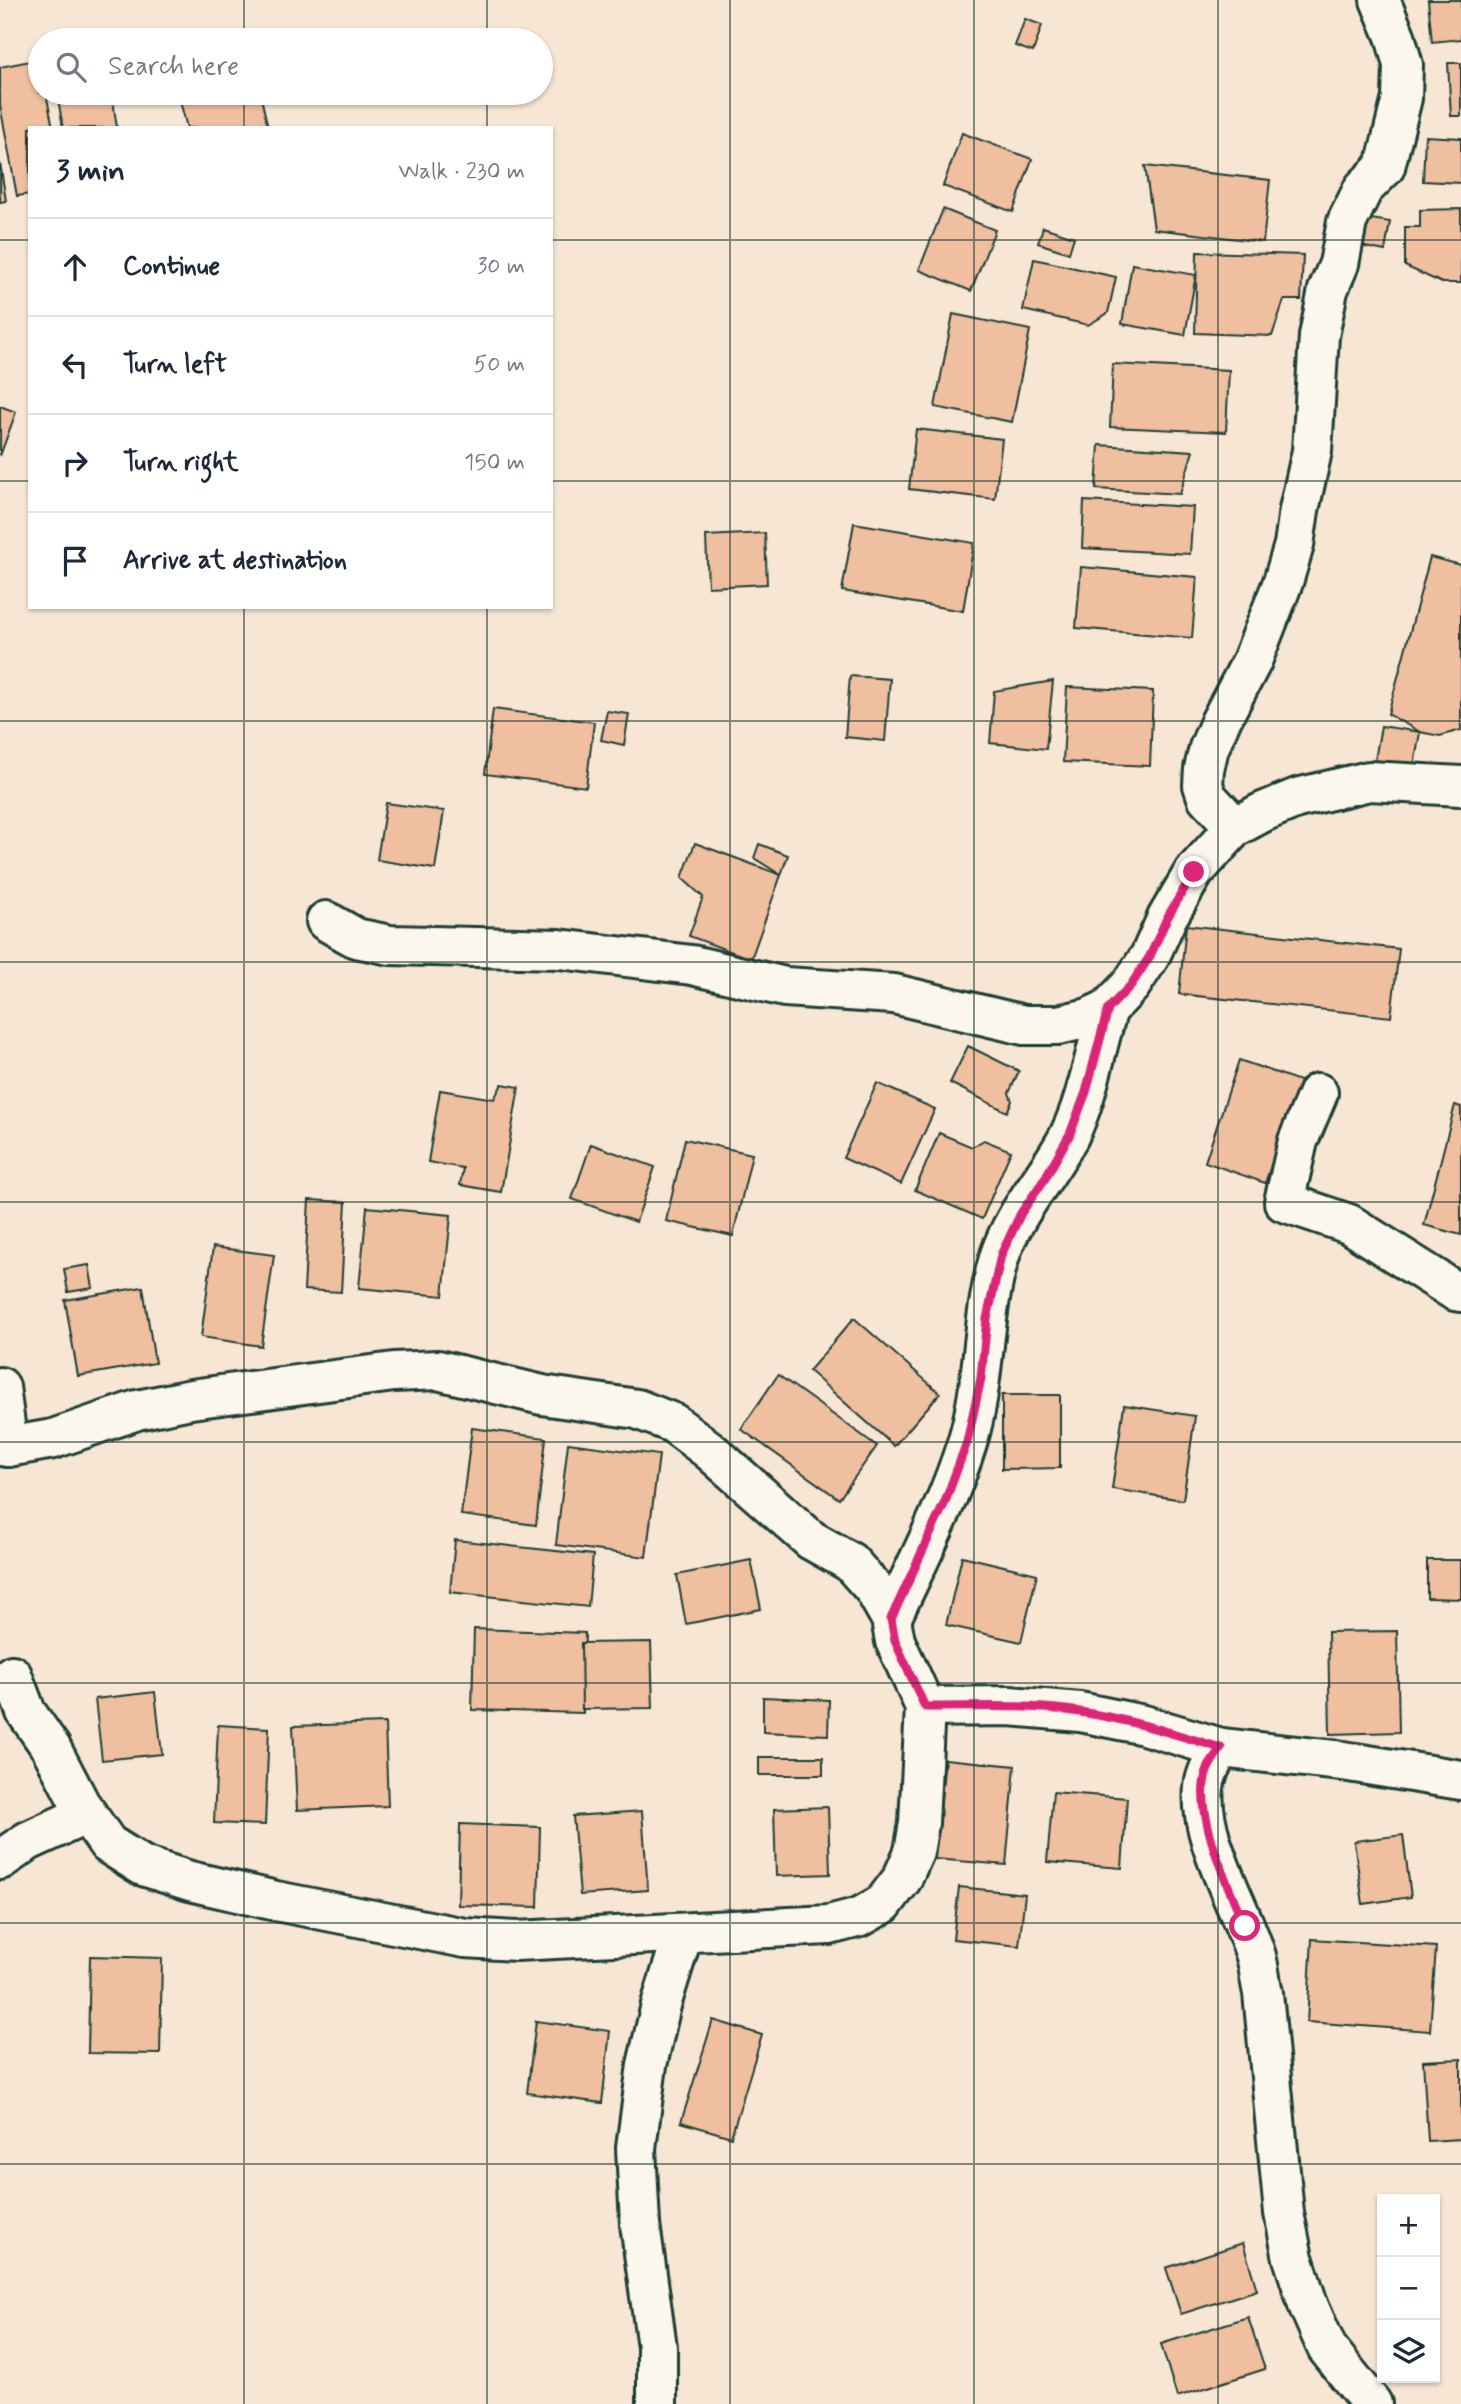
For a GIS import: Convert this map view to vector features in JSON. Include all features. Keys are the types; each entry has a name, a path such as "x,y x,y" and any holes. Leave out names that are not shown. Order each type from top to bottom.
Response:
{"street":[{"path":"1236,827 1207,797 1203,785 1204,769 1220,722 1252,661 1283,582 1294,545 1312,451 1319,336 1328,290 1339,264 1345,233 1363,189 1385,167 1402,98 1403,65 1395,36 1380,0"},
{"path":"326,921 356,938 390,945 559,949 692,965 785,987 894,994 1024,1025 1058,1025 1089,1018 1108,1009 1131,985 1150,956 1167,918 1194,872 1236,827 1263,812 1297,799 1369,781 1461,786"},
{"path":"891,1619 945,1502 967,1442 981,1378 987,1319 1001,1255 1021,1213 1044,1180 1070,1134 1086,1092 1108,1009"},
{"path":"1318,1093 1298,1141 1284,1202 1349,1224 1455,1291 1461,1292"},
{"path":"0,1387 4,1447 53,1439 137,1410 191,1399 394,1372 438,1370 542,1395 637,1409 673,1423 709,1450 811,1540 850,1562 874,1589 891,1619 895,1641 925,1707 919,1823 914,1852 902,1879 883,1904 860,1917 829,1926 516,1941 465,1938 276,1901 190,1881 143,1866 108,1844 87,1814 51,1748 26,1712 12,1675"},
{"path":"925,1707 1009,1706 1080,1712 1144,1725 1221,1748 1343,1761 1461,1780"},
{"path":"1221,1748 1207,1771 1204,1788 1205,1814 1225,1879 1256,1957 1263,1993 1284,2213 1293,2258 1309,2307 1327,2348 1372,2404"},
{"path":"0,1860 28,1841 87,1814"},
{"path":"657,2404 657,2347 640,2224 636,2148 647,2065 661,2005 683,1934"}],"building":[{"path":"1428,0 1461,0 1461,39 1432,42"},
{"path":"1025,19 1042,25 1033,52 1015,46"},
{"path":"28,61 28,105 48,105 53,126 28,126 28,194 17,196 0,105 0,67"},
{"path":"1448,63 1461,63 1461,116 1451,116"},
{"path":"59,105 114,105 117,126 63,126"},
{"path":"181,105 263,105 268,126 186,126"},
{"path":"962,133 1032,159 1013,212 943,186"},
{"path":"1425,136 1461,138 1461,183 1423,181"},
{"path":"0,163 6,201 0,202"},
{"path":"1145,166 1270,180 1263,242 1154,229"},
{"path":"943,209 995,230 971,291 919,270"},
{"path":"1461,209 1461,283 1442,283 1405,266 1405,227 1420,227 1420,210"},
{"path":"1365,218 1390,222 1385,251 1360,246"},
{"path":"1043,227 1074,237 1069,253 1038,243"},
{"path":"1197,252 1303,255 1301,300 1284,300 1272,336 1195,333"},
{"path":"1034,259 1116,277 1108,313 1088,325 1023,310"},
{"path":"1132,264 1196,275 1185,335 1122,324"},
{"path":"953,314 1030,330 1012,422 935,407"},
{"path":"1113,364 1229,370 1226,432 1110,427"},
{"path":"0,406 16,412 0,456"},
{"path":"916,429 1002,439 995,499 909,489"},
{"path":"1099,445 1193,451 1180,494 1096,489"},
{"path":"1084,501 1193,507 1190,554 1082,548"},
{"path":"854,523 974,543 963,611 842,591"},
{"path":"765,533 767,584 708,587 706,536"},
{"path":"1430,557 1461,565 1461,730 1440,736 1420,732 1388,714"},
{"path":"1081,567 1197,577 1192,638 1076,628"},
{"path":"850,676 890,679 885,741 845,737"},
{"path":"1053,681 1046,749 990,743 994,691"},
{"path":"1067,687 1153,691 1150,766 1063,762"},
{"path":"493,709 594,722 586,787 485,774"},
{"path":"607,711 629,714 624,745 601,740"},
{"path":"1381,726 1420,732 1414,766 1375,760"},
{"path":"386,803 444,811 435,869 377,860"},
{"path":"695,843 781,875 751,959 689,936 703,897 682,878"},
{"path":"759,844 788,855 781,875 754,858"},
{"path":"1186,925 1399,949 1391,1017 1179,994"},
{"path":"968,1046 1019,1071 1009,1093 1012,1101 1007,1112 950,1083"},
{"path":"1239,1060 1300,1081 1265,1183 1205,1162"},
{"path":"877,1083 935,1109 901,1184 843,1158"},
{"path":"502,1084 519,1087 501,1192 460,1185 463,1168 428,1162 440,1090 494,1099"},
{"path":"1455,1105 1461,1107 1461,1235 1424,1225"},
{"path":"939,1133 972,1147 984,1140 1011,1151 982,1219 915,1190"},
{"path":"685,1139 752,1154 733,1236 666,1221"},
{"path":"591,1144 655,1167 636,1222 572,1199"},
{"path":"309,1200 346,1202 341,1292 304,1290"},
{"path":"367,1207 451,1215 443,1296 359,1288"},
{"path":"213,1247 274,1255 261,1346 201,1337"},
{"path":"89,1265 93,1288 68,1292 64,1269"},
{"path":"143,1287 155,1363 78,1376 65,1300"},
{"path":"854,1318 940,1393 894,1446 809,1371"},
{"path":"778,1375 877,1446 839,1499 741,1429"},
{"path":"1002,1395 1060,1395 1060,1468 1002,1469"},
{"path":"1124,1405 1195,1416 1183,1500 1112,1489"},
{"path":"472,1428 546,1438 536,1525 461,1515"},
{"path":"568,1443 659,1455 646,1557 556,1545"},
{"path":"455,1540 593,1555 588,1607 450,1592"},
{"path":"962,1556 1037,1574 1021,1642 946,1625"},
{"path":"751,1560 761,1609 686,1624 677,1575"},
{"path":"1427,1560 1461,1560 1461,1599 1427,1598"},
{"path":"474,1629 585,1633 583,1713 472,1710"},
{"path":"1397,1631 1399,1732 1330,1734 1328,1632"},
{"path":"651,1642 653,1708 582,1709 581,1643"},
{"path":"155,1692 162,1754 102,1760 95,1699"},
{"path":"763,1697 829,1700 828,1735 763,1732"},
{"path":"385,1723 388,1806 297,1810 293,1726"},
{"path":"218,1725 269,1728 265,1825 214,1823"},
{"path":"759,1757 823,1757 823,1775 759,1775"},
{"path":"945,1759 1015,1766 1006,1865 935,1859"},
{"path":"1053,1792 1127,1798 1122,1868 1047,1862"},
{"path":"828,1807 830,1874 776,1876 774,1809"},
{"path":"642,1811 648,1890 580,1895 573,1816"},
{"path":"460,1824 540,1827 538,1907 458,1905"},
{"path":"1403,1835 1411,1897 1363,1904 1354,1841"},
{"path":"959,1887 1025,1894 1019,1946 953,1939"},
{"path":"1312,1939 1436,1947 1430,2031 1307,2022"},
{"path":"90,1956 162,1958 160,2054 88,2053"},
{"path":"713,2020 762,2035 731,2137 681,2122"},
{"path":"536,2021 610,2031 602,2103 527,2093"},
{"path":"1461,2059 1461,2139 1428,2141 1423,2061"},
{"path":"1243,2243 1257,2290 1181,2314 1166,2268"},
{"path":"1248,2317 1265,2369 1177,2397 1161,2344"}],"route":[{"path":"1194,872 1167,918 1150,956 1131,985 1108,1009 1086,1092 1070,1134 1044,1180 1021,1213 1001,1255 987,1319 981,1378 967,1442 945,1502 891,1619 895,1641 925,1707 1009,1706 1080,1712 1144,1725 1221,1748 1207,1771 1204,1788 1205,1814 1225,1879 1245,1926"}]}
